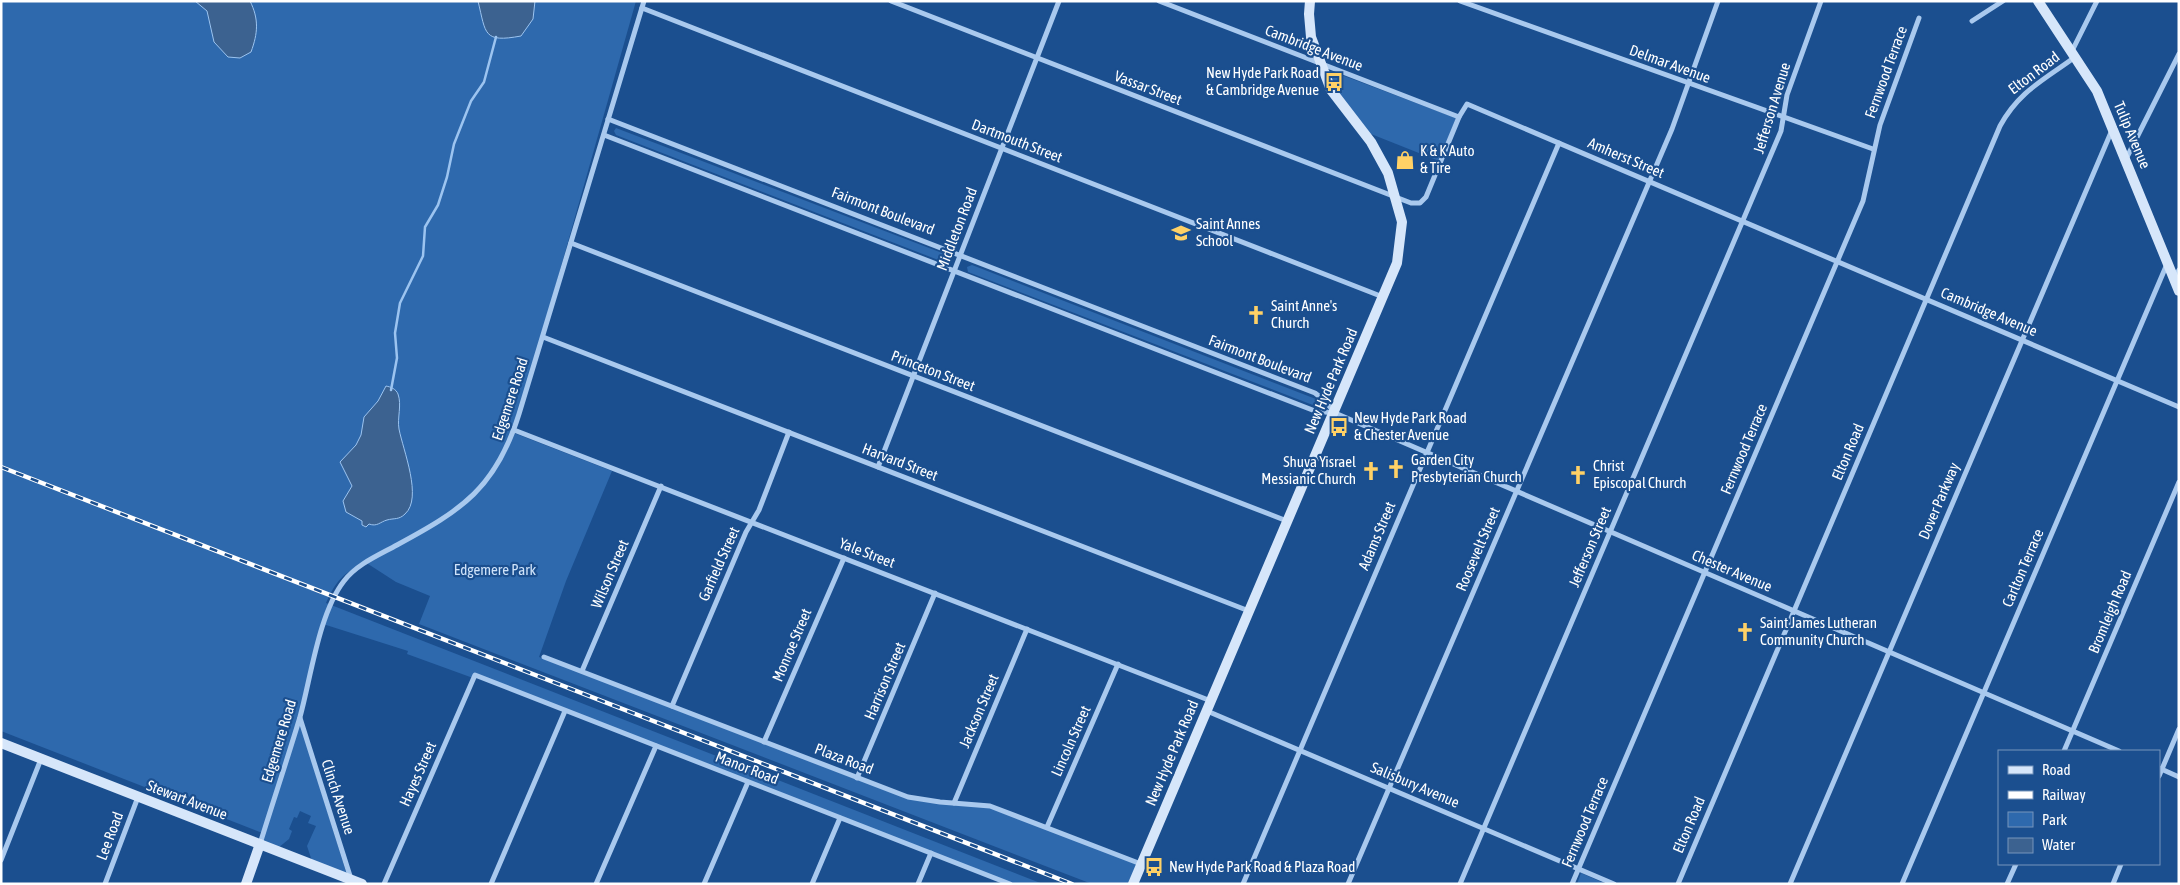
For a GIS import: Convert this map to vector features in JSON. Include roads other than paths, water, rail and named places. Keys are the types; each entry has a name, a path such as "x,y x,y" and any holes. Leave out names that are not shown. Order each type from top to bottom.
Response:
{"main road":[{"name":"New Hyde Park Road","path":"1133,884 1287,521 1335,413 1397,263 1402,222 1396,197 1380,155 1336,98 1320,64 1311,37 1308,14 1310,1"},
{"name":"Tulip Avenue","path":"2038,1 2097,91 2168,263 2176,275 2179,290"},
{"name":"Stewart Avenue","path":"1,743 260,844 351,882 362,884"},
{"path":"246,884 260,844"}],"street":[{"name":"Edgemere Road","path":"260,844 300,718 326,616 338,589 360,566 442,520 473,497 496,468 514,430 644,1"},
{"name":"Vassar Street","path":"891,1 1411,203 1420,203 1426,197 1459,117"},
{"name":"Middleton Road","path":"878,467 1059,1"},
{"name":"Cambridge Avenue","path":"1159,1 1459,117"},
{"name":"Delmar Avenue","path":"1460,1 1873,149"},
{"name":"Roosevelt Street","path":"1348,884 1667,141 1718,1"},
{"name":"Jefferson Avenue","path":"1743,221 1781,131 1787,95 1821,1"},
{"path":"1972,21 2002,1"},
{"path":"2074,54 2097,1"},
{"name":"Dartmouth Street","path":"642,8 1383,297"},
{"name":"Fernwood Terrace","path":"1572,884 1863,202 1873,149 1919,18"},
{"name":"Elton Road","path":"1678,884 2010,107 2022,95 2074,54"},
{"path":"2126,160 2179,54"},
{"name":"Amherst Street","path":"1459,117 1467,104 1790,241"},
{"name":"Fairmont Boulevard","path":"608,119 1315,394 1325,400 1335,413"},
{"name":"Dover Parkway","path":"1790,884 2113,130"},
{"name":"Fairmont Boulevard","path":"604,135 1316,411 1335,413"},
{"name":"Adams Street","path":"1243,884 1559,142"},
{"name":"Jefferson Street","path":"1460,884 1743,221"},
{"name":"Cambridge Avenue","path":"1790,241 2179,407"},
{"name":"Princeton Street","path":"571,243 1287,521"},
{"name":"Carlton Terrace","path":"1902,884 2116,380 2168,263"},
{"name":"Harvard Street","path":"543,337 1249,611"},
{"name":"Chester Avenue","path":"1335,413 2117,750"},
{"name":"Yale Street","path":"514,430 1118,664 1208,706"},
{"name":"Garfield Street","path":"672,706 789,432"},
{"name":"Bromleigh Road","path":"2064,750 2179,482"},
{"name":"Wilson Street","path":"582,671 661,486"},
{"name":"Monroe Street","path":"764,742 844,558"},
{"name":"Harrison Street","path":"857,778 935,593"},
{"name":"Jackson Street","path":"954,803 1026,629"},
{"name":"Plaza Road","path":"544,656 857,778 918,799 990,806 1141,864"},
{"name":"Lincoln Street","path":"1047,827 1118,664"},
{"name":"Manor Road","path":"475,675 1010,884"},
{"name":"Hayes Street","path":"384,884 475,675"},
{"name":"Salisbury Avenue","path":"1208,706 1300,750 1614,884"},
{"path":"491,884 565,711"},
{"name":"Clinch Avenue","path":"300,718 351,882"},
{"path":"2179,729 2160,769 2179,777"},
{"path":"596,884 656,746"},
{"path":"1,860 41,759"},
{"path":"704,884 748,782"},
{"name":"Lee Road","path":"105,884 138,797"},
{"path":"812,884 840,818"},
{"path":"918,884 931,853"},
{"path":"2007,884 2016,865"},
{"path":"2113,884 2121,865"}],"water":[{"path":"195,1 250,1 256,20 255,39 251,52 240,58 228,57 214,42 207,11"},
{"path":"478,1 535,1 533,19 521,36 509,38 493,37 488,34 485,28"},
{"path":"386,386 396,391 399,398 399,429 410,473 412,497 410,507 403,516 376,525 369,524 366,527 362,525 362,521 346,512 343,501 352,486 340,462 356,445 361,435 364,417 378,401"}],"waterway":[{"path":"391,390 397,358 395,333 400,303 423,256 425,227 438,205 447,177 454,144 471,101 484,82 496,37"}],"railway":[{"path":"1,467 1072,884"}],"place":[{"name":"New Hyde Park Road & Cambridge Avenue","path":"1334,82"},
{"name":"K & K Auto & Tire","path":"1405,160"},
{"name":"Saint Annes School","path":"1181,233"},
{"name":"Saint Anne's Church","path":"1256,315"},
{"name":"New Hyde Park Road & Chester Avenue","path":"1339,427"},
{"name":"Garden City Presbyterian Church","path":"1396,469"},
{"name":"Shuva Yisrael Messianic Church","path":"1371,471"},
{"name":"Christ Episcopal Church","path":"1578,475"},
{"name":"Saint James Lutheran Community Church","path":"1745,632"},
{"name":"New Hyde Park Road & Plaza Road","path":"1154,867"}],"park label":[{"name":"Edgemere Park","path":"495,570"}]}
